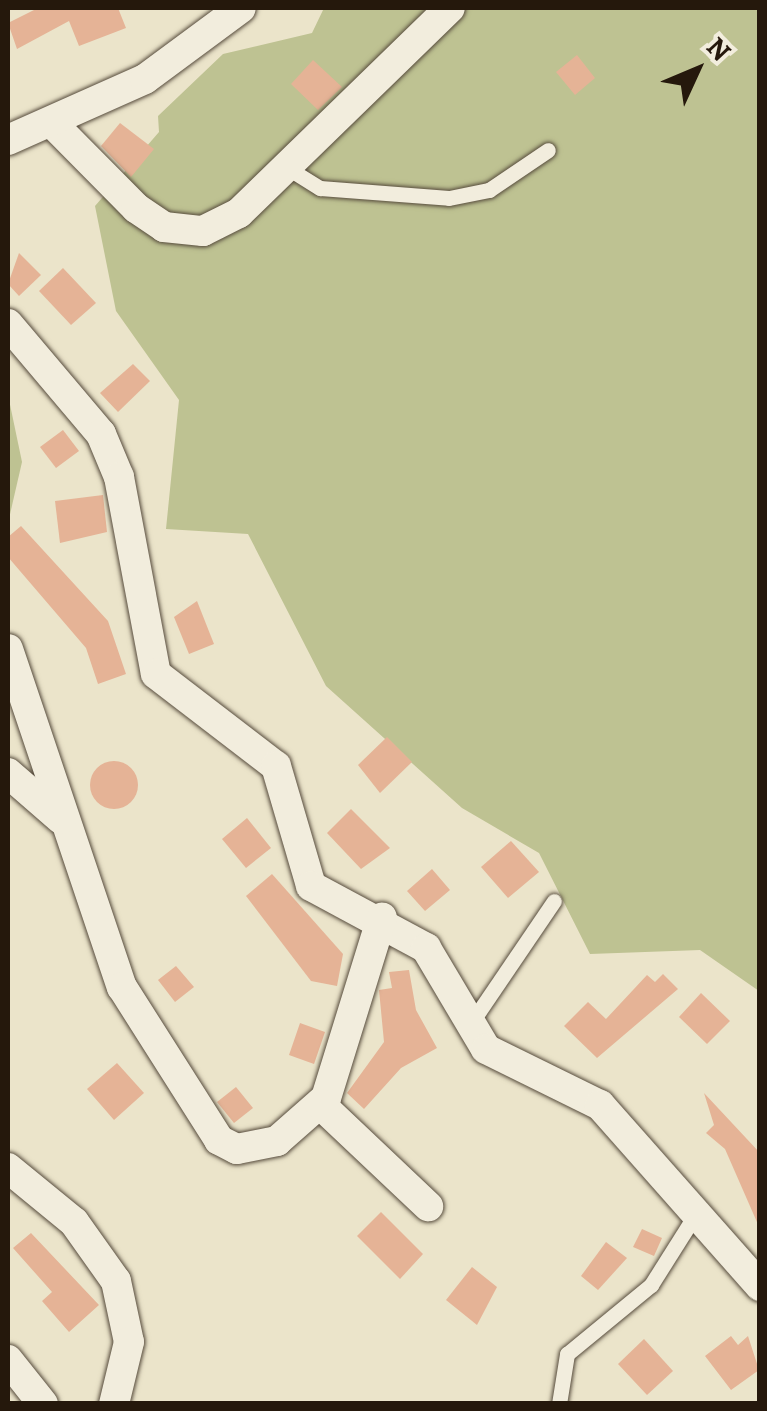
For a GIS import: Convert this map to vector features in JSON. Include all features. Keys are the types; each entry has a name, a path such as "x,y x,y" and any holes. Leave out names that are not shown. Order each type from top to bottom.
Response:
{"street":[{"path":"8,140 54,124 146,79 240,8"},
{"path":"54,124 123,198 182,231 230,218 450,8"},
{"path":"8,324 107,448 156,674 276,766 311,886 382,917 426,948 467,1028 486,1049 600,1105 760,1286"},
{"path":"8,649 61,819 122,987 220,1140 256,1149 320,1104 382,917"},
{"path":"8,773 61,819"},
{"path":"320,1104 428,1206"},
{"path":"8,1168 74,1222 116,1282 129,1342 114,1404"},
{"path":"8,1360 43,1404"}],"lane":[{"path":"286,167 320,188 449,198 489,190 548,150"},
{"path":"467,1028 554,901"},
{"path":"560,1404 567,1354 651,1285 695,1216"}],"green space":[{"path":"324,8 759,8 759,991 700,950 590,954 539,853 462,808 326,686 248,534 166,529 179,400 116,311 95,206 159,132 158,116 223,54 312,33"},
{"path":"8,395 22,462 8,523"}],"building":[{"path":"38,8 118,8 126,28 79,46 69,21 17,49 8,23"},
{"path":"577,55 595,78 575,95 556,72"},
{"path":"313,60 342,87 318,110 291,84"},
{"path":"120,123 154,149 131,177 101,146"},
{"path":"19,253 41,275 19,296 8,284"},
{"path":"63,268 96,303 71,325 39,291"},
{"path":"133,364 150,381 118,412 100,393"},
{"path":"63,430 79,451 56,468 40,447"},
{"path":"103,495 107,532 60,543 55,501"},
{"path":"21,526 108,621 126,674 98,684 86,648 8,557 8,537"},
{"path":"197,601 214,644 189,654 174,617"},
{"path":"387,737 412,762 380,793 358,765"},
{"path":"114,761 131,768 138,785 131,802 114,809 97,802 90,785 97,768"},
{"path":"351,809 390,848 361,869 327,833"},
{"path":"247,818 271,848 246,868 222,839"},
{"path":"511,841 539,872 508,898 481,867"},
{"path":"432,869 450,890 425,911 407,891"},
{"path":"272,874 343,954 337,986 311,981 246,896"},
{"path":"176,966 194,987 175,1002 158,980"},
{"path":"409,970 416,1010 437,1048 401,1068 364,1109 347,1093 384,1042 379,990 392,988 389,972"},
{"path":"663,974 678,989 597,1058 564,1026 588,1002 606,1019 647,975 655,982"},
{"path":"701,993 730,1021 707,1044 679,1017"},
{"path":"300,1023 325,1032 314,1064 289,1055"},
{"path":"117,1063 144,1093 114,1120 87,1089"},
{"path":"236,1087 253,1108 234,1123 217,1102"},
{"path":"704,1093 760,1153 760,1229 725,1149 706,1133 714,1125"},
{"path":"381,1212 423,1254 400,1279 357,1236"},
{"path":"642,1229 662,1238 654,1256 633,1247"},
{"path":"31,1233 99,1305 69,1332 42,1301 52,1292 13,1248"},
{"path":"606,1242 627,1258 598,1290 581,1276"},
{"path":"472,1267 497,1287 477,1325 446,1300"},
{"path":"731,1336 738,1345 748,1336 759,1370 731,1390 705,1356"},
{"path":"644,1339 673,1371 647,1395 618,1364"}]}
